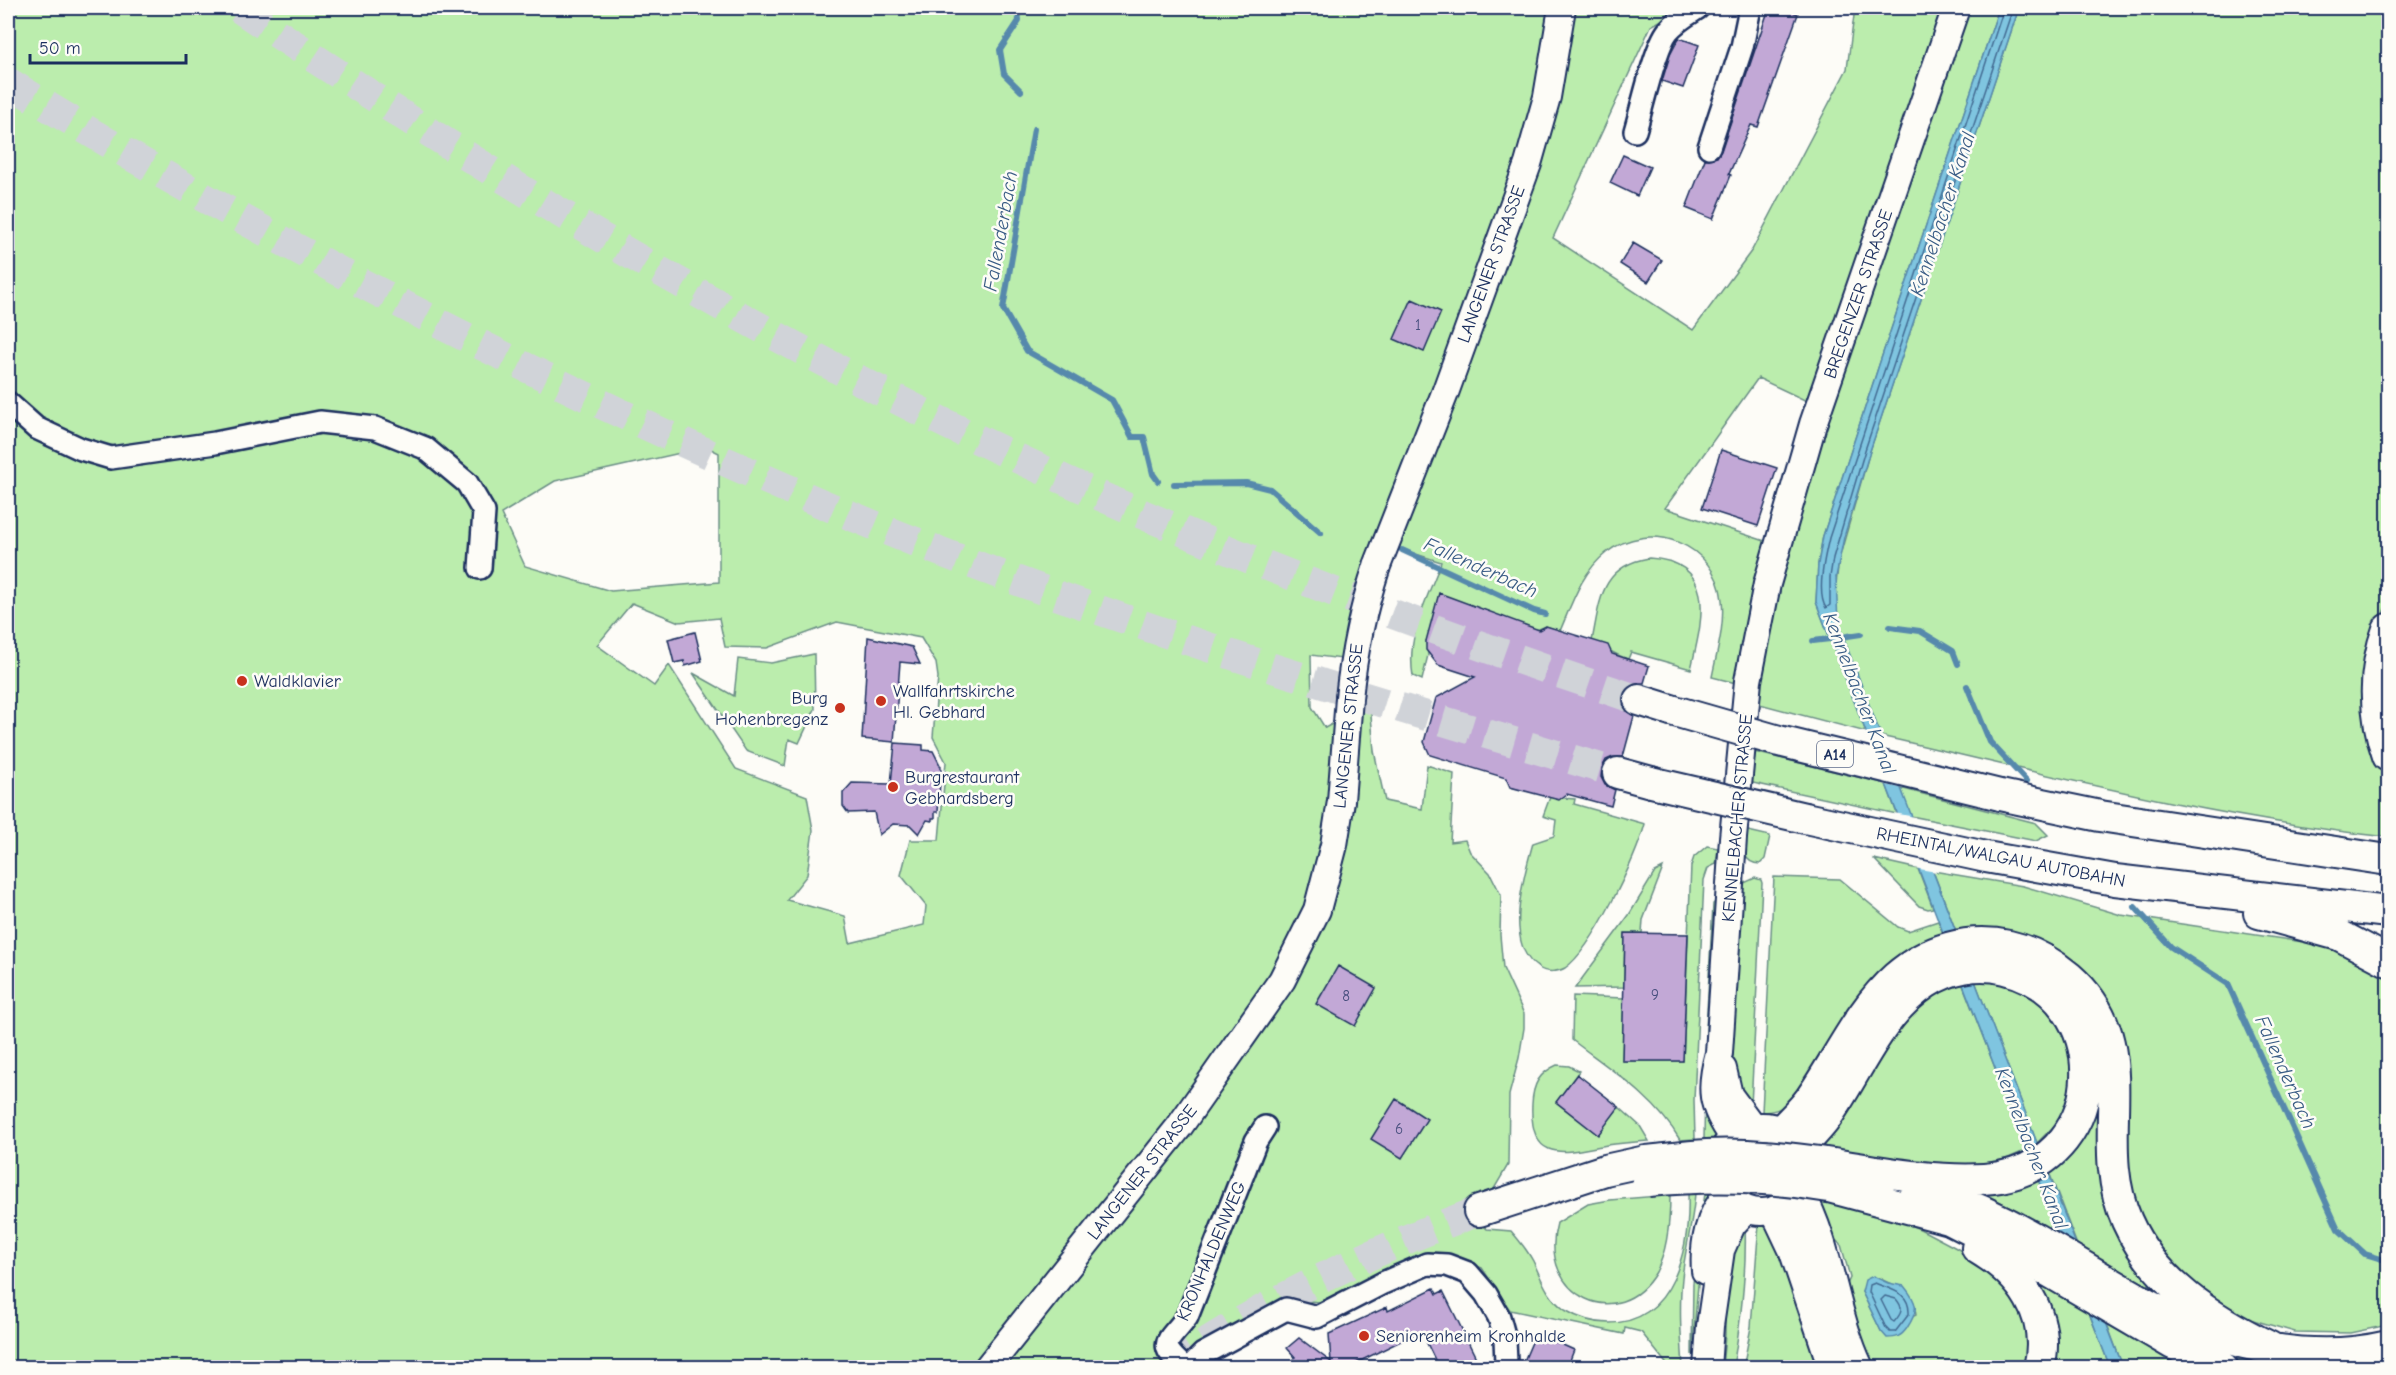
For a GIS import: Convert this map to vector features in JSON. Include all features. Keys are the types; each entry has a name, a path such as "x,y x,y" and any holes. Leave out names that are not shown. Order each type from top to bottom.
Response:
{"highway":[{"path":"2388,629 2378,669 2377,685 2378,715 2388,756"},
{"name":"A14","path":"1639,700 1779,741 2000,795 2100,816 2388,860"},
{"name":"RHEINTAL/WALGAU AUTOBAHN","path":"1618,773 1805,818 1986,857 2115,880 2388,912"},
{"path":"2115,880 2319,928 2358,944 2388,961"},
{"path":"1791,1139 1824,1121 1896,1010 1920,988 1939,963 1956,969 1997,944 2037,955 2057,967 2077,984 2103,1023 2113,1055 2113,1174 2120,1203 2134,1235 2160,1271 2192,1301 2232,1329 2270,1347"},
{"path":"1838,1173 1958,1179 2001,1176 2016,1172 2043,1158 2072,1128 2082,1103 2087,1080 2085,1050 2075,1022 2060,1001 2039,983 1977,955"},
{"path":"1479,1211 1605,1170 1647,1171 1705,1155 1784,1157 1838,1173 1951,1198 2013,1225 2183,1322 2219,1336 2270,1347 2330,1353 2388,1346"},
{"path":"1838,1173 1986,1254 2018,1281 2031,1298 2039,1314 2043,1348 2039,1368"},
{"path":"1834,1368 1794,1249 1787,1202 1808,1210 1858,1368"},
{"path":"1890,1202 1949,1219 2033,1262 2173,1344 2223,1368"}],"main road":[{"name":"LANGENER STRASSE","path":"987,1368 1179,1127 1282,980 1317,910 1334,845 1341,801 1354,651 1362,612 1377,566 1445,393 1528,164 1548,97 1562,8"},
{"name":"BREGENZER STRASSE","path":"1767,584 1813,424 1956,8"},
{"name":"KENNELBACHER STRASSE","path":"1742,1132 1729,1095 1719,1053 1733,838 1748,681 1767,584"},
{"path":"1766,1125 1791,1139 1806,1165 1805,1178 1787,1202 1761,1212 1737,1202 1721,1181 1719,1167 1726,1144 1742,1132 1766,1125"},
{"path":"1707,1368 1710,1326 1721,1250 1732,1225 1737,1202"}],"street":[{"path":"1635,130 1666,33 1677,21 1698,8"},
{"path":"1709,147 1742,47 1750,8"},
{"path":"8,403 36,429 81,449 111,458 215,443 320,422 375,428 425,448 467,483 484,512 480,568"},
{"name":"KRONHALDENWEG","path":"1187,1368 1168,1351 1166,1346 1186,1317 1256,1141 1265,1127"},
{"path":"1187,1368 1203,1354 1286,1309 1317,1317 1383,1283 1427,1264 1447,1265 1468,1273 1486,1294 1499,1317 1505,1339 1506,1364 1504,1368"}],"green space":[{"path":"8,8 1683,8 1651,26 1553,238 1693,330 1752,250 1847,69 1855,8 1944,8 1813,404 1758,378 1665,508 1771,543 1736,683 1712,677 1722,619 1722,600 1717,580 1708,564 1694,551 1678,542 1660,538 1642,538 1623,543 1606,553 1590,569 1584,579 1560,631 1546,626 1539,629 1426,641 1428,655 1422,680 1413,676 1412,646 1419,618 1441,562 1372,540 1348,624 1342,659 1311,655 1312,707 1325,728 1370,703 1374,751 1385,801 1422,809 1427,765 1454,774 1450,842 1465,840 1470,852 1490,873 1501,895 1500,935 1503,968 1524,1014 1524,1028 1509,1095 1508,1165 1494,1189 1472,1199 1481,1223 1487,1229 1511,1231 1531,1257 1549,1294 1565,1310 1586,1320 1598,1322 1631,1320 1649,1310 1664,1296 1674,1278 1686,1236 1688,1194 1695,1193 1681,1289 1683,1367 1669,1367 1641,1332 1625,1328 1624,1334 1510,1310 1482,1268 1447,1256 1414,1259 1319,1302 1287,1299 1190,1352 1172,1367 8,1367","holes":["707,447 719,453 719,582 611,591 525,566 501,514 555,481","632,603 679,622 719,618 725,647 767,648 837,622 921,638 936,663 938,677 933,737 946,762 939,840 910,840 901,875 926,906 924,925 850,943 845,916 787,900 807,875 813,830 807,796 736,769 669,665 654,686 597,645"]},
{"path":"1965,8 1999,8 1823,536 1818,564 1816,602 1866,732 1756,703 1770,624 1806,482"},
{"path":"2019,8 2388,8 2388,603 2379,621 2381,765 2388,781 2388,837 2260,819 2197,807 1881,736 1838,624 1835,593 1839,559 1870,451"},
{"path":"1649,558 1671,562 1687,570 1696,582 1701,614 1691,669 1631,652 1628,659 1592,641 1601,600 1612,577 1633,562"},
{"path":"814,654 815,709 799,743 789,739 785,766 746,751 693,673 734,696 738,659 771,663"},
{"path":"1750,751 1886,784 1897,814 1748,782"},
{"path":"1900,788 2036,823 2048,835 2036,841 1911,816"},
{"path":"1550,797 1575,799 1574,804 1645,824 1623,879 1588,942 1565,968 1545,971 1528,958 1522,944 1519,909 1533,843 1554,836 1556,820 1543,816"},
{"path":"1744,830 1770,836 1765,859 1760,864 1746,857"},
{"path":"1707,846 1718,848 1716,864 1708,868 1704,880 1694,1100 1695,1139 1680,1140 1658,1110 1645,1097 1572,1040 1573,996 1624,998 1622,1061 1683,1061 1691,866 1694,857"},
{"path":"1874,859 1918,869 1933,908 1919,906"},
{"path":"1663,868 1643,920 1642,933 1625,934 1624,987 1575,988 1629,915 1655,872"},
{"path":"1933,871 2023,886 2121,915 2330,946 2388,974 2388,1325 2350,1333 2295,1332 2246,1318 2194,1287 2145,1233 2124,1174 2125,1062 1956,931"},
{"path":"1774,877 1840,879 1898,927 1908,931 1938,921 1943,934 1917,944 1918,947 1789,1104 1776,1110 1762,1112"},
{"path":"1755,878 1761,880 1762,883 1751,1106 1743,1099 1735,1075 1734,1002 1741,887"},
{"path":"1716,901 1707,1082 1718,1138 1704,1139 1706,1029 1713,904"},
{"path":"1982,954 2003,956 2024,962 2052,978 2080,1007 2092,1030 2098,1053 2099,1077 2097,1152 2103,1193 2119,1234 2151,1284 2147,1289 2142,1287 2144,1284 2077,1245 2049,1172 2081,1140 2080,1137 2094,1108 2098,1087 2098,1065 2087,1025 2077,1006 2047,976 2016,962 1979,957"},
{"path":"1975,981 1991,981 2028,988 2072,1039 2075,1086 2058,1122 2037,1143"},
{"path":"1962,983 2027,1150 2006,1159 1979,1164 1979,1167 1890,1160 1824,1147 1830,1129 1910,1008 1943,990"},
{"path":"1557,1065 1569,1066 1579,1071 1556,1102 1597,1134 1619,1107 1640,1126 1649,1141 1564,1151 1544,1146 1537,1138 1533,1124 1533,1097 1541,1076"},
{"path":"2038,1178 2059,1235 2021,1212 1982,1193"},
{"path":"1705,1193 1716,1193 1701,1250 1692,1355 1693,1283"},
{"path":"1670,1195 1669,1224 1663,1254 1656,1272 1640,1291 1622,1301 1603,1303 1585,1298 1570,1287 1559,1270 1554,1249 1557,1223 1588,1204"},
{"path":"1820,1201 1881,1214 1920,1229 1958,1249 1992,1271 2029,1323 2028,1367 1869,1367 1844,1291 1850,1278 1841,1245 1829,1234","holes":["1879,1278 1909,1295 1915,1306 1916,1315 1881,1331 1862,1292"]},
{"path":"1759,1223 1772,1232 1823,1367 1743,1368 1751,1327"},
{"path":"1745,1224 1744,1278 1736,1349 1733,1367 1722,1368 1726,1268"},
{"path":"2029,1277 2089,1313 2110,1367 2051,1367"},
{"path":"2138,1309 2232,1354 2286,1367 2255,1367 2230,1359"},
{"path":"2107,1324 2133,1339 2135,1337 2193,1367 2123,1367"}],"water":[{"name":"Kennelbacher Kanal","path":"1999,8 2019,8 1870,451 1844,537 1836,577 1838,624 2123,1367 2110,1367 1816,602 1818,564 1823,536"},
{"path":"1873,1276 1888,1283 1904,1286 1914,1302 1915,1311 1911,1322 1903,1333 1893,1338 1887,1338 1881,1331 1862,1292 1865,1280"}],"pier":[{"path":"1863,732 1885,737 1904,789 1882,784"},
{"path":"1894,813 1915,817 1936,872 1914,868"}],"building":[{"path":"1769,8 1782,8 1798,14 1758,127 1751,125 1729,174 1731,175 1713,219 1686,208 1705,159 1717,157 1721,151"},
{"path":"1679,38 1699,45 1683,88 1662,81 1670,55"},
{"path":"1623,155 1650,167 1637,196 1610,183"},
{"path":"1633,243 1662,260 1648,282 1620,264"},
{"path":"1412,299 1441,312 1424,352 1394,339"},
{"path":"1721,450 1777,468 1758,526 1702,508"},
{"path":"1439,593 1539,630 1546,626 1608,645 1612,654 1649,666 1644,683 1635,683 1628,687 1622,695 1622,704 1626,711 1634,716 1623,757 1606,760 1602,768 1601,777 1605,785 1615,790 1611,806 1567,794 1559,800 1510,787 1506,778 1430,755 1424,742 1436,698 1475,677 1438,665 1426,650 1426,641"},
{"path":"695,632 702,661 685,666 684,661 674,663 668,639"},
{"name":"Wallfahrtskirche Hl. Gebhard","path":"868,637 912,647 920,664 900,662 894,742 862,739"},
{"name":"Burgrestaurant Gebhardsberg","path":"895,743 923,745 923,750 933,751 941,767 938,812 935,812 935,818 932,818 932,821 927,820 919,834 910,825 893,824 879,835 874,812 848,813 843,806 843,793 852,783 891,784"},
{"path":"1625,933 1688,934 1683,1061 1622,1061"},
{"path":"1338,966 1376,988 1355,1026 1316,1004"},
{"path":"1577,1074 1619,1107 1598,1135 1556,1102"},
{"path":"1396,1099 1427,1119 1402,1158 1371,1139"},
{"path":"1434,1288 1437,1294 1443,1291 1481,1368 1439,1368 1421,1331 1346,1368 1291,1368 1295,1357 1287,1348 1299,1338 1331,1362 1329,1334 1387,1307 1388,1311"},
{"path":"1536,1333 1574,1350 1567,1368 1521,1368"}],"waterway":[{"name":"Fallenderbach","path":"1018,8 1019,21 1000,50 1004,74 1021,91"},
{"name":"Fallenderbach","path":"1034,129 1003,309 1027,351 1112,400 1132,437 1144,437 1153,474 1158,481"},
{"name":"Fallenderbach","path":"1174,484 1246,483 1270,489 1321,533"},
{"name":"Fallenderbach","path":"1402,550 1545,614"},
{"name":"Fallenderbach","path":"1890,627 1920,631 1953,651 1958,664"},
{"name":"Fallenderbach","path":"1841,637 1861,634"},
{"name":"Fallenderbach","path":"1813,641 1830,639"},
{"name":"Fallenderbach","path":"1967,686 1990,742 2026,781"},
{"name":"Fallenderbach","path":"2135,907 2171,947 2228,984 2338,1229 2365,1254 2388,1261"}],"tunnel":[{"path":"239,8 443,141 652,267 759,327 976,439 1087,490 1291,575 1499,652 1639,700"},
{"path":"8,82 198,194 392,299 649,427 780,486 913,541 1087,606 1351,693 1618,773"},
{"path":"1166,1368 1203,1344 1318,1280 1397,1243 1479,1211"}],"place":[{"name":"Waldklavier","path":"242,681"},
{"name":"Wallfahrtskirche Hl. Gebhard","path":"881,701"},
{"name":"Burg Hohenbregenz","path":"840,708"},
{"name":"Burgrestaurant Gebhardsberg","path":"893,787"},
{"name":"Seniorenheim Kronhalde","path":"1364,1336"}]}
